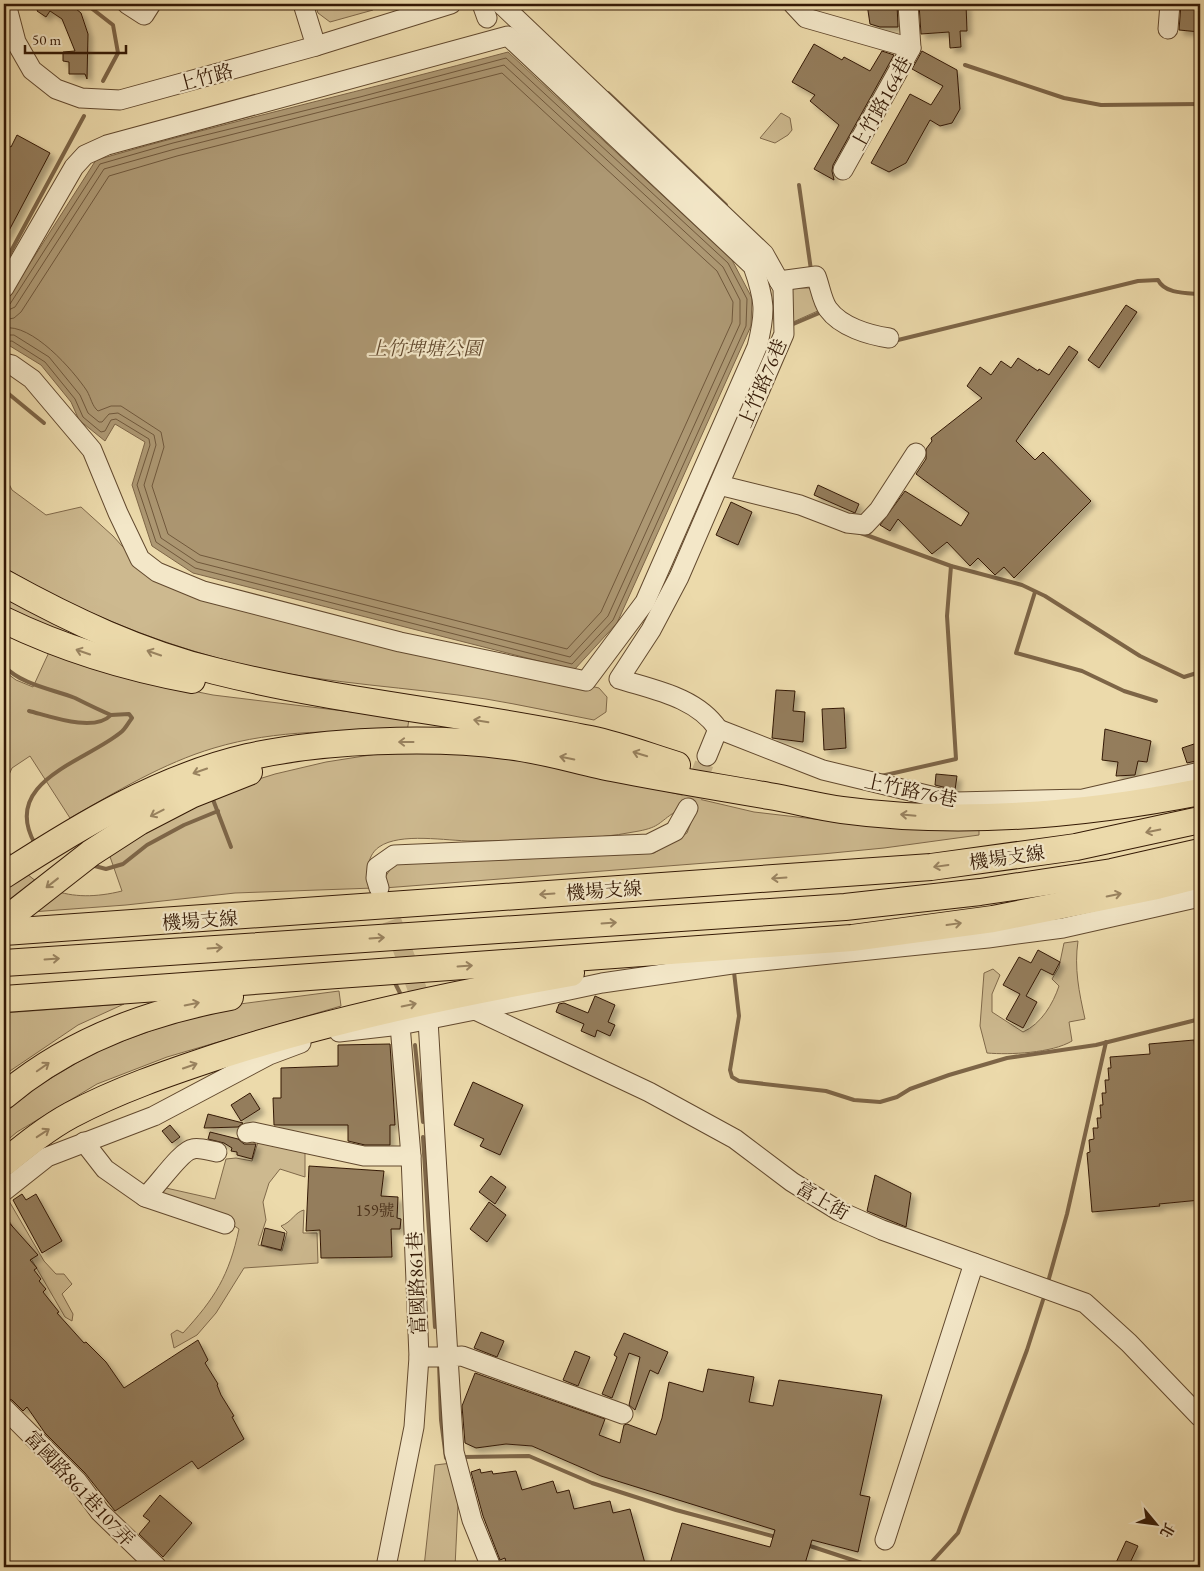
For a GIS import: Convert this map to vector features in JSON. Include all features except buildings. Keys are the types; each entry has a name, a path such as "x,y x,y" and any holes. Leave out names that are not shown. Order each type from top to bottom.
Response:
{"highway":[{"path":"4,583 52,610 158,654 215,671 320,694 591,739 787,799"},
{"path":"4,620 86,654 145,671 241,689 320,694"},
{"path":"4,875 118,806 162,785 206,768 281,750 351,744 444,742 508,746 618,769 842,810 939,818 1015,816 1114,805 1200,792"},
{"path":"4,922 90,853 139,822 191,795 244,773 351,744"},
{"name":"機場支線","path":"4,932 931,867 1076,847 1200,820"},
{"name":"機場支線","path":"4,963 845,907 980,892 1103,874 1200,852"},
{"path":"4,999 852,938 993,919 1148,888 1200,875"},
{"path":"4,1163 70,1116 115,1093 258,1044 361,1016 476,991 714,948"},
{"path":"4,1096 48,1064 88,1041 142,1019 201,1003 382,972"}],"street":[{"name":"上竹路","path":"6,4 10,44 32,70 56,89 81,98 120,100 316,46 451,4"},
{"path":"127,4 144,15 150,4"},
{"path":"303,4 316,46"},
{"name":"上竹路76巷","path":"501,4 764,254 782,288 784,334 679,577 650,630 619,679 689,702 708,715 718,729 823,770 956,802 1083,799 1200,772"},
{"path":"793,4 806,18 911,48"},
{"name":"上竹路164巷","path":"843,170 911,48 908,4"},
{"path":"1168,29 1170,4"},
{"path":"4,288 74,167 85,155 107,145 508,36 753,266 763,294 764,321 757,347 645,602 586,681 400,642 203,591 157,572 140,558 92,450 32,379 12,365 4,363"},
{"path":"779,281 816,276 828,309 846,323 871,335 889,338"},
{"path":"719,485 800,505 847,523 865,525 879,510 916,453"},
{"path":"707,756 718,729"},
{"path":"379,888 376,878 377,867 394,855 649,844 675,831 688,808"},
{"path":"4,1191 47,1157 154,1116 268,1055 328,1034 428,1020 602,983 732,964 968,940 1063,928 1200,897"},
{"name":"富上街","path":"475,1010 566,1051 675,1106 735,1139 792,1182 839,1211 882,1230 1085,1303 1129,1343 1200,1418"},
{"path":"428,1020 454,1452 472,1520 491,1567"},
{"name":"富國路861巷","path":"386,1567 414,1427 419,1358 411,1156 400,1025"},
{"path":"408,1131 435,1130"},
{"path":"247,1133 253,1132 364,1156 411,1156"},
{"path":"84,1142 105,1169 145,1197 225,1224"},
{"path":"145,1197 182,1155 192,1149 216,1152"},
{"path":"885,1540 974,1263"},
{"path":"419,1358 462,1356 623,1414"},
{"name":"富國路861巷107弄","path":"4,1408 77,1481 100,1512 157,1567"}],"shaded area":[{"path":"315,4 372,4 373,10 330,22 318,13"},
{"path":"781,113 790,118 792,130 788,135 775,143 760,138"},
{"path":"791,288 813,288 820,310 793,322"},
{"path":"4,474 12,490 46,515 81,507 113,536 142,568 551,677 599,688 607,697 606,712 594,720 486,699 282,673 221,659 124,627 62,599 4,567"},
{"path":"4,598 103,645 52,632 4,608"},
{"path":"50,650 143,681 213,695 409,719 407,732 310,732 262,737 214,748 158,770 70,818 30,756 12,768 4,786 4,671 16,680 33,687"},
{"path":"448,751 533,760 754,812 840,822 979,829 979,835 822,854 384,888 383,880 392,867 407,860 500,860 654,853 687,833 697,806 677,811 655,826 619,835 556,840 472,841 424,838 388,842 374,851 369,861 370,878 374,888 235,893 126,905 4,914 4,843 26,873 39,883 53,890 68,894 85,896 103,895 122,891 108,851 214,793 275,774 326,762 383,753"},
{"path":"1078,941 1077,970 1085,1019 1069,1022 1072,1041 1042,1051 1007,1054 987,1053 980,1026 984,973 993,969 1000,975 992,994 992,1012 1023,1032 1041,1019 1053,1000 1059,986 1052,979 1059,967 1064,943"},
{"path":"339,991 341,1006 167,1057 97,1084 17,1132 4,1143 4,1112 33,1089 100,1049 217,1007"},
{"path":"124,1004 78,1025 4,1075 4,1013"},
{"path":"258,1142 305,1151 305,1177 280,1169 269,1183 263,1202 266,1220 258,1245 282,1251 287,1232 281,1226 304,1210 303,1233 317,1233 318,1263 244,1268 216,1313 197,1335 174,1348 171,1334 177,1330 183,1333 204,1309 219,1286 231,1260 239,1229 227,1221 160,1197 166,1188 215,1199 226,1159 236,1158 252,1161"},
{"path":"9,1201 44,1261 56,1274 64,1274 72,1284 62,1294 73,1314 72,1321 65,1317 4,1212 4,1205"},
{"path":"452,1463 458,1504 455,1567 424,1567 435,1465"}],"water":[{"name":"上竹埤塘公園","path":"508,52 732,260 752,298 751,326 617,623 574,670 193,573 152,546 132,485 145,442 115,424 105,441 79,420 71,402 41,365 10,346 4,347 4,304 96,160 199,131"},
{"path":"1200,1034 1200,1088 1195,1036"}],"waterway":[{"path":"86,4 113,25 118,53 103,81"},
{"path":"965,65 1064,98 1101,105 1200,104"},
{"path":"608,93 726,205"},
{"path":"4,264 84,116"},
{"path":"799,185 811,270"},
{"path":"894,341 1138,281 1158,280 1161,285 1171,290 1200,294"},
{"path":"791,325 824,311"},
{"path":"4,390 44,423"},
{"path":"858,532 951,566 1022,585 1045,596 1140,656 1184,677 1200,672"},
{"path":"881,776 956,759 947,616 951,566"},
{"path":"1035,592 1016,653 1082,671 1124,691 1156,701"},
{"path":"4,666 19,678 75,698 111,715 94,723 83,723 71,722 29,711"},
{"path":"35,844 27,823 28,805 37,789 51,776 122,732 132,718 129,714 111,715"},
{"path":"212,797 231,847"},
{"path":"91,865 106,869 123,864 147,845 184,825 218,811"},
{"path":"734,972 739,1016 730,1070 732,1077 739,1081 826,1091 854,1100 880,1102 897,1097 910,1089 949,1075 1007,1058 1096,1045 1200,1019"},
{"path":"395,983 400,993"},
{"path":"1048,1282 1067,1214 1106,1042"},
{"path":"415,1045 423,1122"},
{"path":"423,1137 435,1327"},
{"path":"927,1567 958,1533 1027,1350 1043,1300"},
{"path":"439,1364 441,1420 446,1458"},
{"path":"463,1457 529,1456 592,1483 676,1510 776,1537"},
{"path":"807,1545 874,1567"}],"tunnel":[{"path":"688,808 707,756"},
{"path":"382,894 426,1013"}]}
